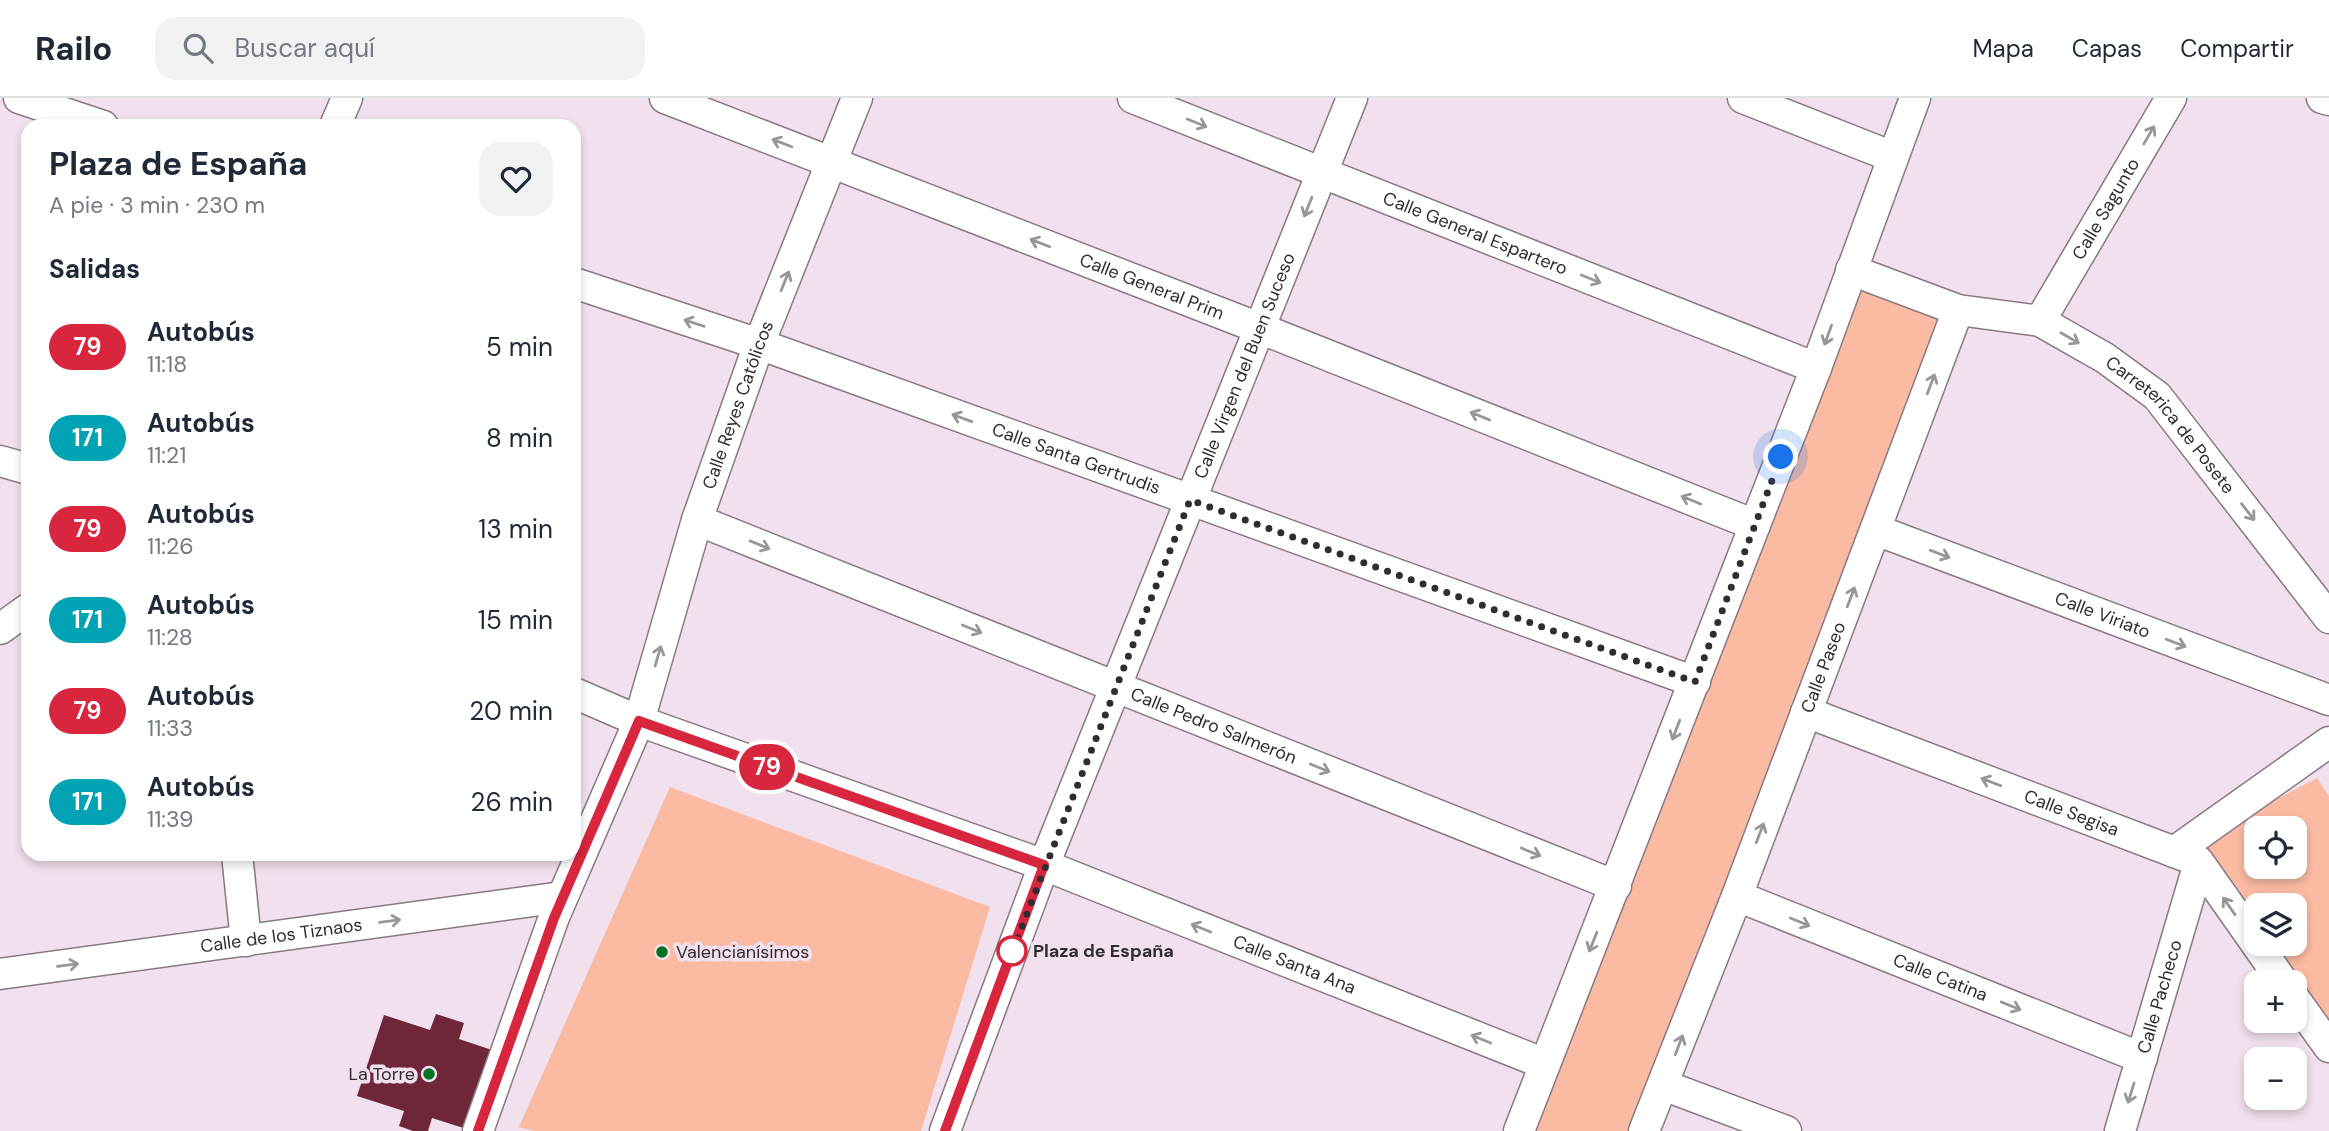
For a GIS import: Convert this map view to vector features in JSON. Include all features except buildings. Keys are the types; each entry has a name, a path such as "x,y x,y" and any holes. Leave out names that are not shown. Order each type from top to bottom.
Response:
{"street":[{"path":"19,98 82,119"},
{"path":"338,119 347,98"},
{"name":"Calle General Prim","path":"665,98 1259,328 1755,525"},
{"name":"Calle Reyes Católicos","path":"639,721 697,520 759,344 834,162 857,98"},
{"name":"Calle General Espartero","path":"1133,98 1816,368"},
{"name":"Calle Virgen del Buen Suceso","path":"1044,865 1352,98"},
{"path":"1743,98 1893,157"},
{"path":"1519,1131 1816,368 1915,98"},
{"name":"Calle Sagunto","path":"2040,321 2171,98"},
{"path":"2322,98 2329,100"},
{"path":"1851,271 1958,310"},
{"name":"Calle Santa Gertrudis","path":"581,285 759,344 1695,682"},
{"name":"Carreterica de Posete","path":"1958,310 2040,321 2105,358 2157,396 2329,618"},
{"name":"Calle Paseo","path":"1644,1131 1737,897 1958,310"},
{"path":"0,461 21,467"},
{"name":"Calle Pedro Salmerón","path":"697,520 1616,886"},
{"name":"Calle Viriato","path":"1876,530 2329,700"},
{"path":"0,629 21,614"},
{"path":"581,696 639,721 1044,865 945,1131"},
{"name":"Calle Segisa","path":"1806,712 2187,858"},
{"path":"581,854 639,721"},
{"path":"2274,970 2187,858 2329,742"},
{"name":"Calle Pacheco","path":"2120,1131 2142,1058 2187,858"},
{"path":"238,861 246,941"},
{"path":"478,1131 562,897 578,861"},
{"name":"Calle Santa Ana","path":"1044,865 1545,1064"},
{"name":"Calle de los Tiznaos","path":"0,974 562,897"},
{"name":"Calle Catina","path":"1737,897 2142,1058"},
{"path":"2307,1016 2329,1047"},
{"path":"1663,1085 1786,1131"}],"shaded area":[{"path":"1851,270 1958,310 1644,1131 1519,1131"},
{"path":"2317,778 2329,796 2329,1025 2307,994 2307,970 2290,970 2280,956 2307,956 2307,893 2244,893 2244,905 2201,844 2244,816 2244,879 2307,879 2307,816 2245,816"},
{"name":"Plaza de España","path":"670,787 990,907 921,1131 533,1131 519,1127"}],"bus line":[{"name":"79","path":"581,854 639,721 1044,865 945,1131"},
{"name":"79","path":"478,1131 554,918 578,861"}],"place":[{"name":"Plaza de España","path":"1012,951"},
{"name":"Valencianísimos","path":"662,952"},
{"name":"La Torre","path":"429,1074"}],"route":[{"path":"1012,951 1008,962 1190,500 1695,682 1781,457"}]}
